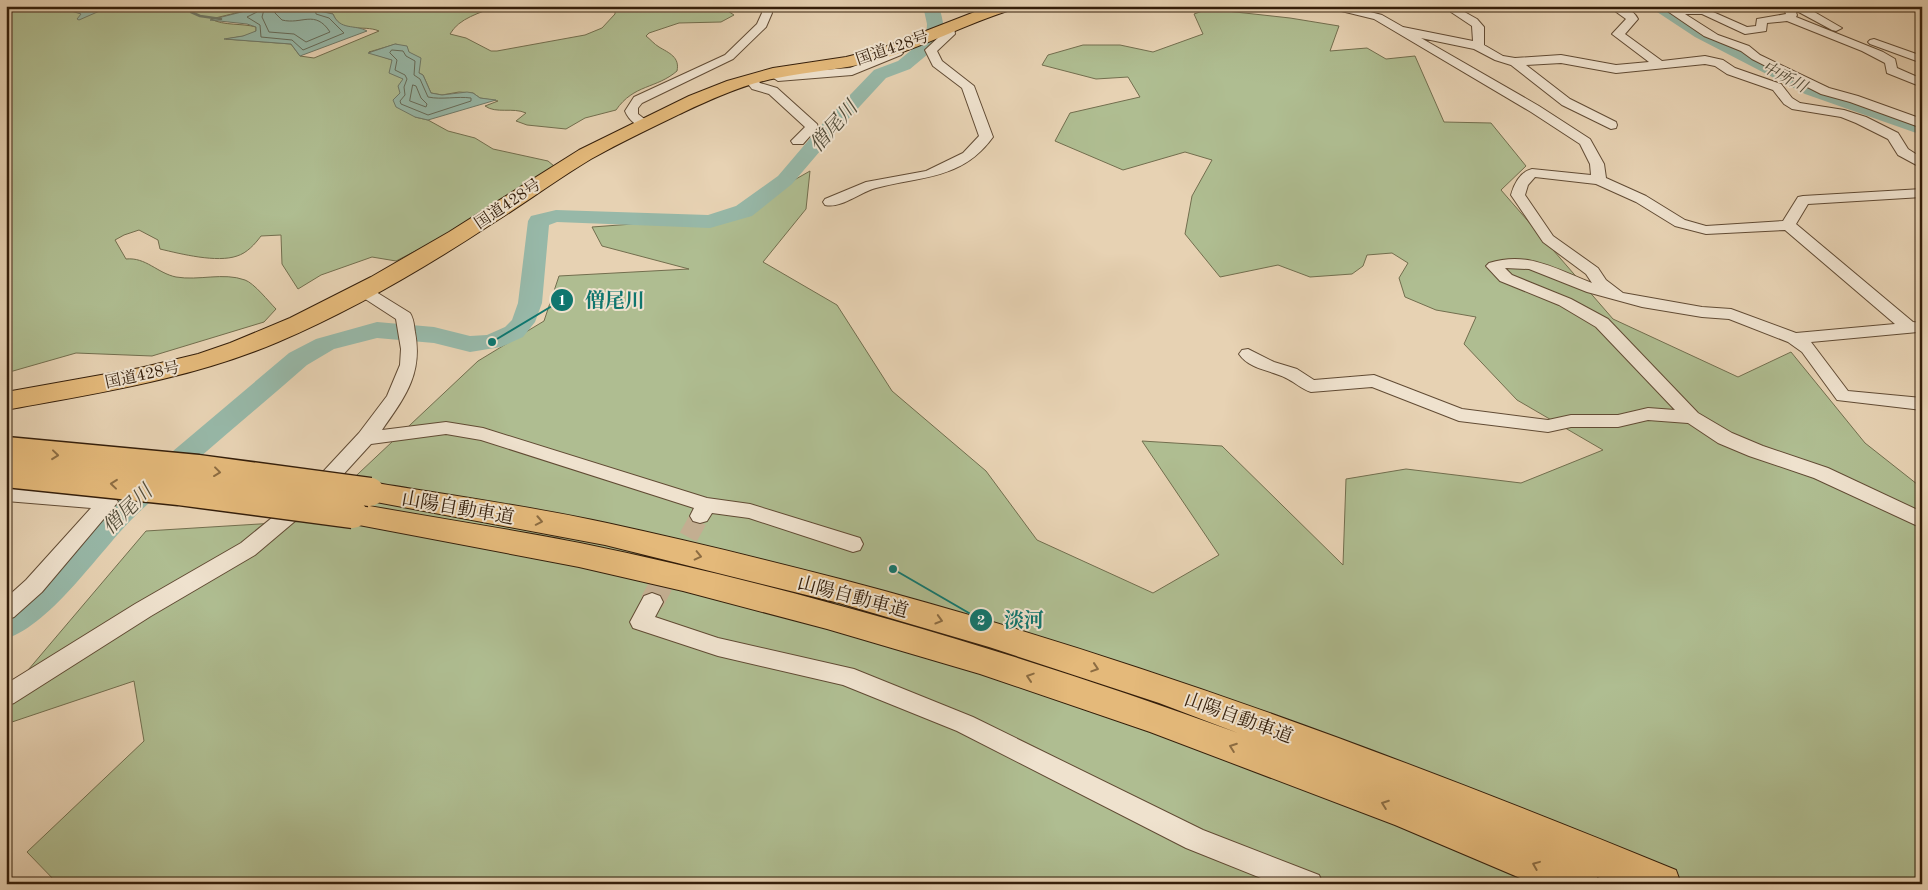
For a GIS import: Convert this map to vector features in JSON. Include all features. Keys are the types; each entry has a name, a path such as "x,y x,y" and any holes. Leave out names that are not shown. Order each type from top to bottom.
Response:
{"highway":[{"name":"国道428号","path":"6,401 171,369 224,354 303,320 362,290 452,239 568,164 645,124 717,91 775,72 869,58 978,14 1008,6"},
{"name":"山陽自動車道","path":"6,451 198,469 362,503 550,550 683,579 827,616 980,660 1173,725 1404,811 1581,884"},
{"name":"山陽自動車道","path":"6,472 179,491 362,503 514,516 624,539 839,591 989,634 1164,690 1369,766 1662,884"}],"street":[{"path":"469,6 491,6"},
{"path":"645,124 633,117 630,111 638,100 729,57 762,25 768,13 766,6"},
{"path":"1333,6 1378,17 1535,109 1584,142 1596,164 1599,180"},
{"path":"1455,6 1456,12 1478,26 1480,31 1478,46"},
{"path":"1613,6 1631,16 1632,19 1618,34 1660,65"},
{"path":"1796,6 1831,26 1922,60"},
{"path":"1669,9 1704,11 1745,31 1762,29 1761,21 1787,12 1811,29 1870,49 1891,62 1891,70 1922,83"},
{"path":"1669,9 1709,35 1740,45 1756,57 1825,91 1854,99 1922,124"},
{"path":"1401,30 1478,46 1499,58 1515,62 1560,59 1616,69 1705,60 1720,63 1731,71 1777,87 1788,101 1796,106 1844,114 1885,132 1897,140 1903,152 1922,164"},
{"path":"830,202 871,185 930,174 968,156 986,137 968,86 937,63 931,50 949,34 934,33"},
{"path":"1515,62 1566,102 1611,125"},
{"path":"751,80 756,86 773,91 812,127 798,141"},
{"path":"1535,109 1566,102"},
{"path":"1617,296 1600,283 1592,271 1548,239 1518,195 1521,184 1532,173 1599,180 1641,199 1680,223 1706,230 1788,225 1916,327"},
{"path":"1788,225 1803,200 1922,193"},
{"path":"1922,404 1843,396 1808,348 1794,338 1731,314 1685,310 1617,296 1570,280 1548,269 1524,263 1506,261 1494,266 1506,278 1565,302 1602,324 1692,417 1725,438 1756,452 1821,474 1922,522"},
{"path":"6,696 135,615 248,549 313,495 366,438 395,398 409,365 410,349 404,317 362,290"},
{"path":"1794,338 1916,327"},
{"path":"1248,354 1268,366 1291,373 1312,386 1374,382 1459,415 1548,426 1571,420 1618,421 1648,414 1692,417"},
{"path":"366,438 446,428 483,434 703,510 750,511 853,544"},
{"path":"6,494 108,502 34,586 6,611"},
{"path":"652,602 641,622 718,647 846,676 965,724 1195,838 1310,884"}],"shaded area":[{"path":"6,6 265,6 211,19 222,23 256,27 256,31 251,35 226,39 291,44 300,56 314,58 379,31 341,25 333,14 319,11 321,6 497,6 464,20 450,34 466,38 491,51 585,35 602,28 615,14 615,11 606,8 537,6 720,6 734,15 721,22 679,23 649,33 646,36 675,59 677,71 669,77 630,95 616,110 585,118 566,129 527,125 516,121 526,113 516,110 494,110 485,106 498,101 480,98 473,93 459,92 442,95 431,93 409,52 396,44 369,52 392,60 403,79 415,117 428,120 448,131 475,138 493,149 548,161 554,166 433,242 396,261 372,257 321,275 298,289 282,264 281,235 261,236 244,253 219,259 160,249 158,240 139,230 124,235 115,240 126,259 140,260 176,277 228,277 245,280 257,289 276,309 264,322 152,356 76,353 6,373"},
{"path":"1208,9 1290,18 1339,26 1330,51 1367,48 1386,59 1415,56 1444,122 1491,123 1526,166 1501,190 1613,319 1738,377 1791,352 1865,443 1922,488 1922,884 58,884 27,852 144,741 134,681 6,724 6,696 146,531 308,521 478,361 544,321 559,276 689,269 602,246 592,227 729,217 810,171 806,209 763,262 837,305 892,391 986,471 1037,540 1153,593 1219,555 1142,441 1222,446 1343,565 1346,479 1406,469 1521,483 1603,450 1517,400 1464,344 1476,317 1436,310 1405,297 1399,278 1408,263 1392,253 1367,255 1363,266 1352,274 1310,277 1278,265 1220,277 1185,234 1192,196 1212,160 1185,152 1123,170 1055,141 1070,113 1140,97 1128,77 1096,79 1042,65 1048,55 1083,45 1120,45 1153,52 1203,34 1194,14"}],"water":[{"path":"64,6 111,6 79,20 77,19 81,14 68,10"},
{"path":"265,6 286,6 285,10 290,11 307,6 321,6 319,11 333,14 340,23 367,31 300,56 291,44 224,39 243,36 256,31 256,27 247,24 210,20"},
{"path":"395,44 407,46 409,52 421,58 419,73 423,75 431,93 442,95 467,92 473,93 480,98 496,100 428,120 415,117 396,107 393,100 400,93 398,86 403,79 389,73 392,60 368,53"}],"waterway":[{"path":"191,6 191,12 200,16 221,19"},
{"name":"僧尾川","path":"6,626 38,602 125,508 298,359 325,344 377,330 434,335 470,344 492,342 514,332 523,322 530,303 539,221 556,216 710,222 744,211 785,180 831,126 880,74 904,65 934,40 935,24 931,6"},
{"name":"中所川","path":"1656,6 1701,33 1811,90 1922,129"}],"tunnel":[{"path":"661,586 700,516"},
{"path":"652,602 661,585"}],"place":[{"name":"僧尾川","path":"492,342"},
{"name":"淡河","path":"893,569"}]}
